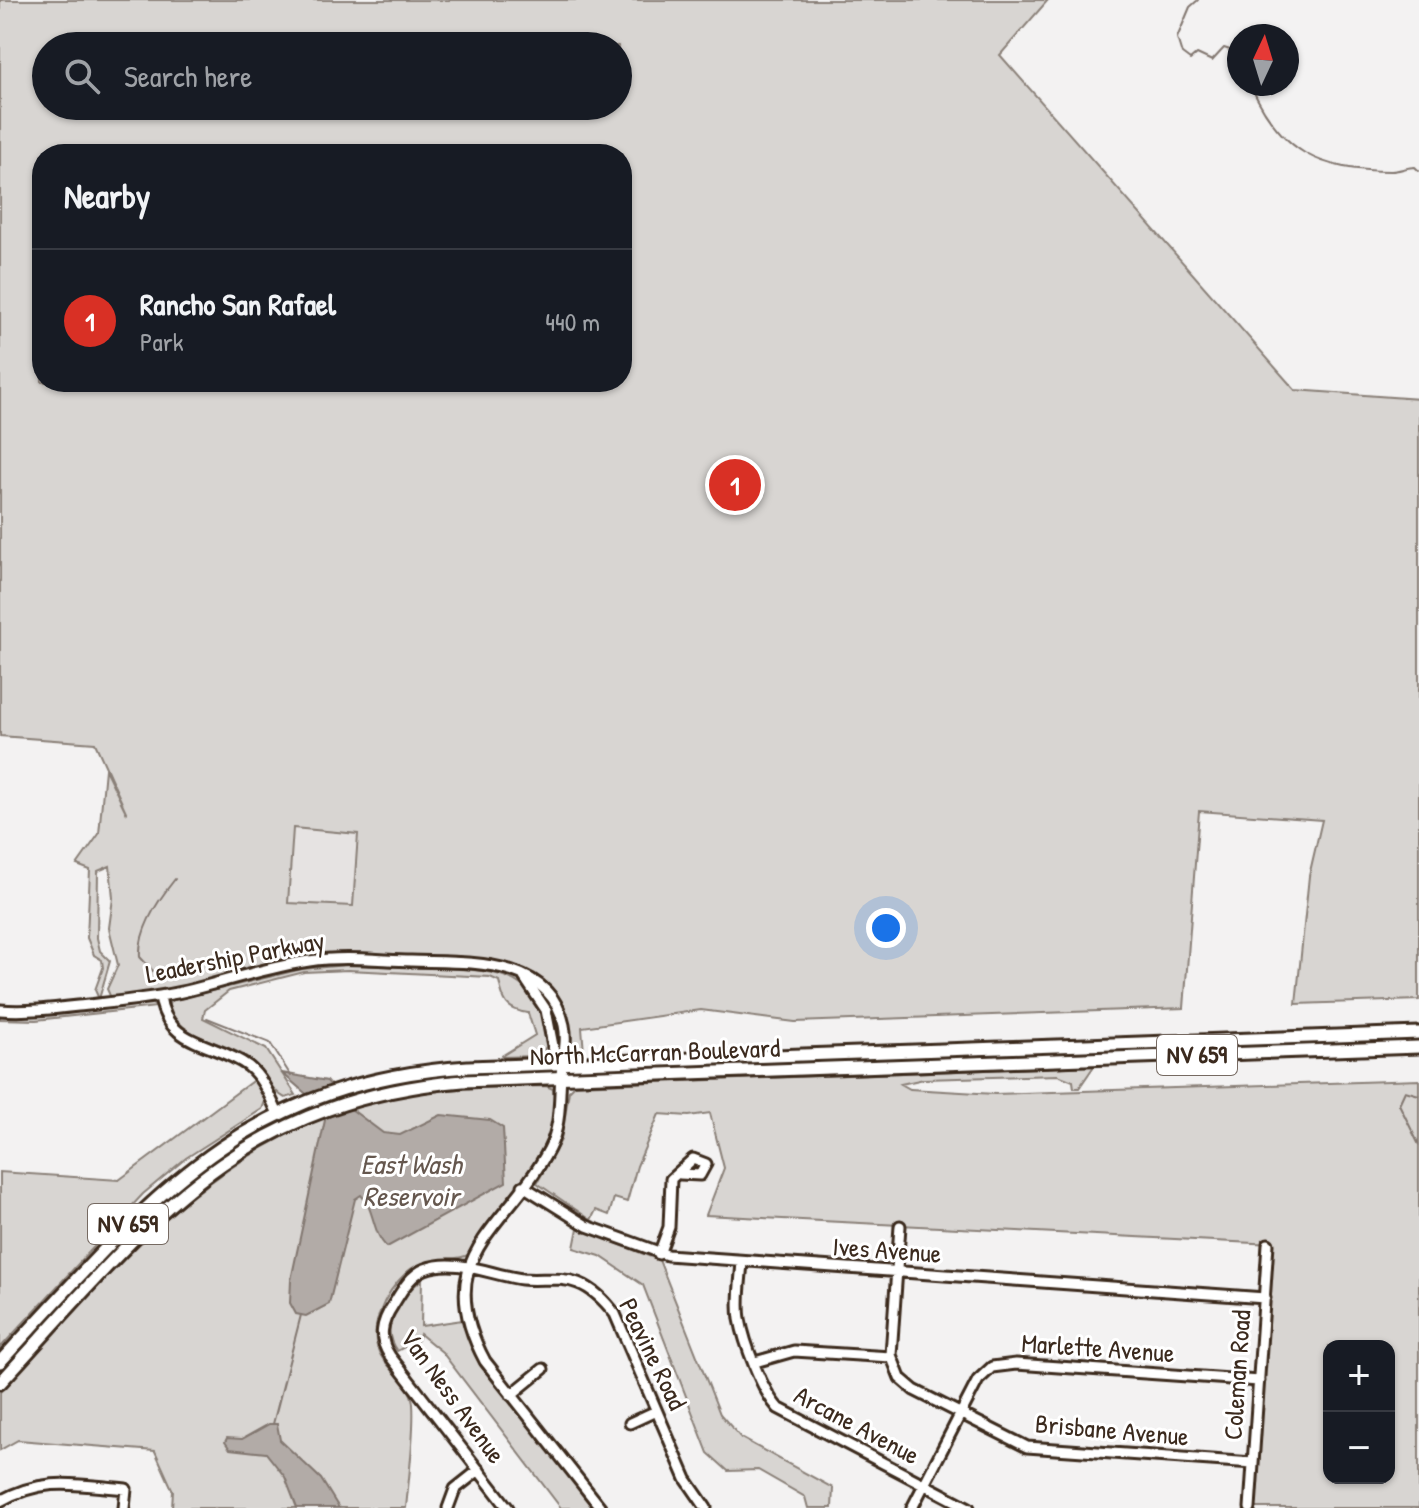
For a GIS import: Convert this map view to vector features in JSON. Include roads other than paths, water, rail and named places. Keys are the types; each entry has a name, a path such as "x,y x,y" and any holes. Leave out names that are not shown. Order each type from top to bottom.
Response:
{"main road":[{"name":"North McCarran Boulevard","path":"0,1362 152,1200 225,1143 302,1103 406,1073 562,1064 1419,1033"},
{"name":"North McCarran Boulevard","path":"0,1383 162,1210 209,1171 264,1136 347,1102 415,1086 561,1078 1419,1047"},
{"path":"979,1049 979,1063"},
{"path":"285,1126 286,1119 302,1103"},
{"path":"264,1136 275,1125 278,1114"}],"street":[{"name":"Leadership Parkway","path":"0,1010 33,1011 160,996 295,963 339,958 483,964 524,977 546,1010 554,1051 562,1064"},
{"path":"160,996 167,1020 180,1034 239,1060 254,1072 278,1114"},
{"path":"562,1064 554,1137 523,1186 483,1238 469,1268 466,1302 472,1336 485,1361 601,1508"},
{"path":"659,1254 670,1220 669,1185 680,1174"},
{"name":"Ives Avenue","path":"523,1186 582,1224 659,1254 1265,1298"},
{"path":"755,1362 794,1351 891,1357 900,1226"},
{"name":"Coleman Road","path":"1250,1508 1268,1244"},
{"name":"Arcane Avenue","path":"742,1261 740,1319 767,1395 784,1413 969,1508"},
{"name":"Van Ness Avenue","path":"469,1268 439,1265 417,1273 389,1310 381,1335 390,1356 508,1508"},
{"name":"Peavine Road","path":"469,1268 523,1279 572,1281 600,1297 615,1314 686,1479 706,1508"},
{"name":"Brisbane Avenue","path":"891,1357 906,1384 1015,1442 1034,1448 1253,1463"},
{"name":"Marlette Avenue","path":"912,1508 981,1376 992,1367 1005,1364 1259,1381"},
{"path":"511,1395 543,1369"},
{"path":"630,1423 656,1411"},
{"path":"448,1508 455,1489 479,1470"},
{"path":"0,1501 23,1488 44,1483 126,1489 124,1508"}],"water":[{"name":"East Wash Reservoir","path":"282,1073 327,1081 351,1109 383,1133 400,1135 441,1115 490,1120 503,1128 506,1182 387,1247 361,1195 355,1199 329,1304 306,1316 296,1314 290,1303 291,1280 325,1120 319,1105"},
{"path":"269,1424 277,1424 280,1440 321,1479 339,1508 297,1508 285,1477 266,1453 230,1449 225,1442 227,1438 242,1439"}],"waterway":[{"path":"1198,0 1190,7 1177,38 1182,54 1190,60 1197,54 1212,61 1224,48 1227,49"},
{"path":"1256,96 1275,127 1289,142 1322,161 1365,170 1391,171 1415,167 1419,171"},
{"path":"154,972 140,957 142,936 156,905 175,879"},
{"path":"207,1018 270,1043 291,1076"},
{"path":"1419,1095 1405,1091 1399,1104 1419,1145"},
{"path":"273,1424 301,1315"}],"place":[{"name":"Rancho San Rafael","path":"735,485"}]}
